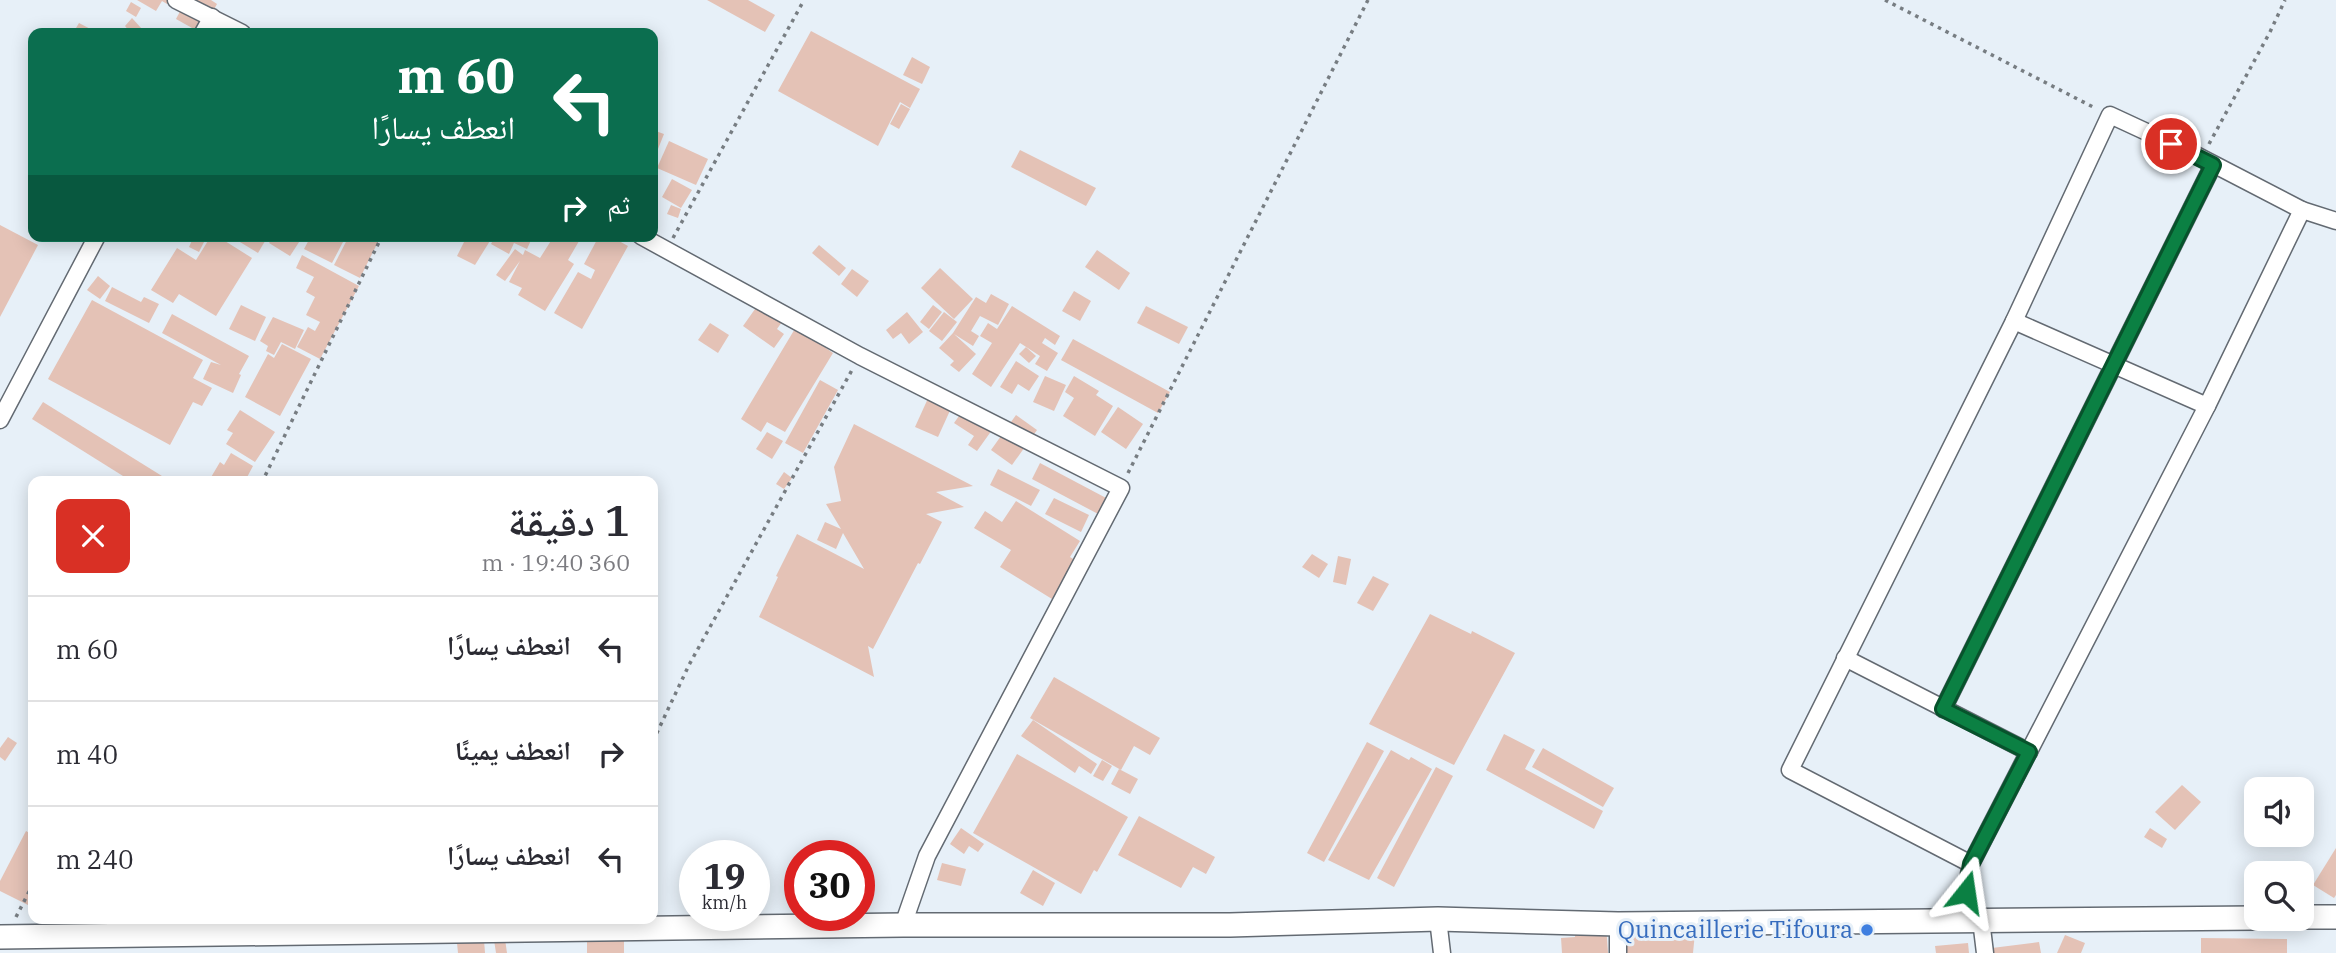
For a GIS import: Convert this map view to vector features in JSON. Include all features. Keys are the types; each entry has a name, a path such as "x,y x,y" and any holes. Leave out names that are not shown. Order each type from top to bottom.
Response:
{"main road":[{"path":"2314,918 2336,917"},
{"path":"3,937 257,944 903,925 1230,925 1438,919 1618,924 2244,918"}],"street":[{"path":"176,0 233,28"},
{"path":"206,28 212,17"},
{"path":"1971,864 1790,771 2014,321 2110,115 2302,210 2336,221"},
{"path":"1943,709 2213,165"},
{"path":"1985,953 1970,920 1971,864 2207,406 2302,210"},
{"path":"0,421 94,242"},
{"path":"653,242 860,356 1121,488 927,856 903,925"},
{"path":"2014,321 2207,406"},
{"path":"1846,659 2029,752"},
{"path":"1438,919 1441,953"},
{"path":"1618,924 1618,953"}],"path":[{"path":"666,249 804,0"},
{"path":"1121,488 1368,0"},
{"path":"1885,0 2110,115"},
{"path":"2213,165 2204,154 2285,0"},
{"path":"265,476 379,242"},
{"path":"658,731 689,666 860,356"},
{"path":"3,937 28,893"}],"building":[{"path":"137,0 169,0 167,4 162,1 156,11"},
{"path":"186,0 211,0 217,4 204,28 192,28 176,19"},
{"path":"707,0 748,0 775,15 765,32"},
{"path":"131,2 141,8 136,17 126,11"},
{"path":"132,18 141,28 127,28 125,26"},
{"path":"79,23 88,28 76,28"},
{"path":"811,31 920,89 910,108 900,102 878,146 778,91"},
{"path":"912,57 930,67 922,84 903,75"},
{"path":"901,104 910,109 899,129 890,124"},
{"path":"658,132 664,134 658,149"},
{"path":"669,141 708,159 696,185 658,168"},
{"path":"1020,150 1096,188 1086,206 1011,167"},
{"path":"672,179 692,190 681,208 662,197"},
{"path":"671,205 681,209 678,218 667,214"},
{"path":"0,225 38,245 0,317"},
{"path":"191,242 204,242 199,252 189,247"},
{"path":"207,242 227,242 252,258 216,316 179,294 173,303 151,290 177,248 196,260"},
{"path":"240,242 264,242 258,253"},
{"path":"270,242 299,242 290,256"},
{"path":"308,242 343,242 332,263 304,249"},
{"path":"346,242 378,242 360,278 334,265"},
{"path":"464,242 489,242 475,265 457,256"},
{"path":"530,242 527,249 514,243 509,254 491,244"},
{"path":"550,242 578,242 568,260 574,264 545,311 518,295 522,288 509,282 520,261 505,281 496,275 515,249 523,255 525,250 540,258"},
{"path":"596,242 621,242 628,246 582,329 554,313 578,272 591,279 595,270 584,264"},
{"path":"819,245 846,268 839,276 812,253"},
{"path":"1097,250 1130,273 1119,290 1085,267"},
{"path":"302,255 359,286 320,359 297,347 308,327 315,331 320,322 306,315 315,297 306,292 314,277 296,268"},
{"path":"940,268 973,299 954,319 921,288"},
{"path":"852,269 869,281 857,297 841,284"},
{"path":"98,276 110,286 100,299 87,290"},
{"path":"112,287 141,302 144,297 159,304 149,323 105,301"},
{"path":"1074,291 1091,301 1080,321 1062,311"},
{"path":"991,294 1009,304 998,325 980,316 971,331 979,336 973,346 954,334 976,354 959,372 950,365 954,361 939,348 953,333 976,297 986,303"},
{"path":"92,300 203,360 193,378 212,388 202,406 193,402 170,445 48,379"},
{"path":"760,302 784,319 777,329 784,334 774,348 743,326"},
{"path":"241,305 266,317 255,341 229,329"},
{"path":"933,305 942,312 929,329 920,322"},
{"path":"1012,306 1060,336 1055,345 1045,338 1042,343 1058,353 1047,371 1035,364 1040,356 1020,343 991,387 972,374 992,343 980,336 988,323 997,329"},
{"path":"1146,306 1188,327 1179,344 1137,323"},
{"path":"907,312 923,332 909,344 901,333 893,339 886,330"},
{"path":"944,312 957,322 942,341 929,331"},
{"path":"172,314 249,356 233,393 203,379 211,362 221,365 162,333"},
{"path":"273,317 304,330 295,349 281,342 274,355 266,351 268,346 260,341"},
{"path":"710,323 729,335 718,353 698,340"},
{"path":"796,327 833,353 785,432 767,422 761,432 741,419"},
{"path":"1073,339 1170,392 1158,413 1061,360"},
{"path":"282,344 311,359 280,416 245,397 268,354 274,358"},
{"path":"1026,347 1036,356 1029,363 1019,354"},
{"path":"1016,361 1039,376 1029,391 1018,384 1012,394 1000,387"},
{"path":"1045,376 1066,385 1054,411 1033,402"},
{"path":"1074,376 1099,391 1096,395 1113,406 1095,436 1063,416 1074,398 1065,392"},
{"path":"820,380 838,390 803,453 785,443"},
{"path":"930,394 953,404 938,437 915,427"},
{"path":"43,402 162,476 123,476 32,419"},
{"path":"1118,407 1143,424 1126,449 1101,432"},
{"path":"964,409 992,430 977,451 968,445 974,436 954,423"},
{"path":"240,410 275,432 255,462 226,444 233,433 227,430"},
{"path":"1016,415 1037,430 1012,465 991,450"},
{"path":"854,424 973,486 936,492 964,507 926,514 942,522 873,649 868,646 874,677 759,617 797,534 864,569 843,533 836,549 817,540 825,522 841,529 826,504 841,501 834,467"},
{"path":"767,432 783,441 772,459 756,449"},
{"path":"231,453 253,466 248,476 212,476 220,462 224,465"},
{"path":"1040,463 1108,499 1100,515 1032,479"},
{"path":"998,469 1040,490 1031,506 990,485"},
{"path":"784,472 792,478 784,489 776,484"},
{"path":"1054,498 1089,515 1081,532 1045,514"},
{"path":"1016,501 1080,541 1070,557 1075,560 1052,599 1000,567 1011,550 974,528 985,511 1002,522"},
{"path":"1312,554 1328,564 1319,578 1302,567"},
{"path":"1338,556 1351,559 1346,585 1333,582"},
{"path":"1373,576 1389,584 1373,611 1357,603"},
{"path":"1430,614 1515,653 1454,765 1369,724"},
{"path":"1054,677 1160,738 1150,755 1134,746 1121,770 1030,718"},
{"path":"1033,720 1097,764 1091,774 1079,766 1075,773 1021,736"},
{"path":"1504,734 1535,750 1525,769 1603,811 1594,829 1486,770"},
{"path":"8,737 17,743 5,761 0,757 0,748"},
{"path":"1367,742 1384,751 1324,862 1307,853"},
{"path":"1543,748 1614,788 1603,807 1532,767"},
{"path":"1391,750 1432,769 1369,880 1328,860"},
{"path":"1017,754 1128,817 1097,872 1094,870 1081,894 973,833"},
{"path":"1102,760 1112,766 1103,781 1093,776"},
{"path":"1436,767 1453,776 1394,887 1377,878"},
{"path":"1119,769 1138,779 1130,794 1111,784"},
{"path":"2182,785 2201,802 2175,830 2155,812"},
{"path":"1139,816 1215,857 1206,874 1193,867 1181,888 1118,855"},
{"path":"961,828 984,844 978,852 969,846 964,854 950,844"},
{"path":"2150,828 2167,839 2162,848 2144,837"},
{"path":"26,831 28,905 0,891 0,881"},
{"path":"2336,848 2336,895 2334,898 2314,883"},
{"path":"942,863 966,869 961,886 937,880"},
{"path":"1033,870 1055,883 1043,906 1020,893"},
{"path":"1627,920 1696,923 1693,953 1624,953"},
{"path":"1606,925 1608,953 1562,953 1561,938 1575,937 1575,928"},
{"path":"2065,935 2085,943 2081,953 2057,953"},
{"path":"587,938 624,939 624,953 587,953"},
{"path":"2201,938 2287,939 2287,953 2201,953"},
{"path":"505,939 507,953 496,953 494,940"},
{"path":"484,940 485,953 458,953 457,943"},
{"path":"2039,942 2041,953 1993,953 1992,948"},
{"path":"1968,943 1969,953 1936,953 1935,946"}],"place":[{"name":"Quincaillerie Tifoura","path":"1867,930"}],"route":[{"path":"1966,892 1971,864 2029,752 1943,709 2213,165 2171,144"}]}
